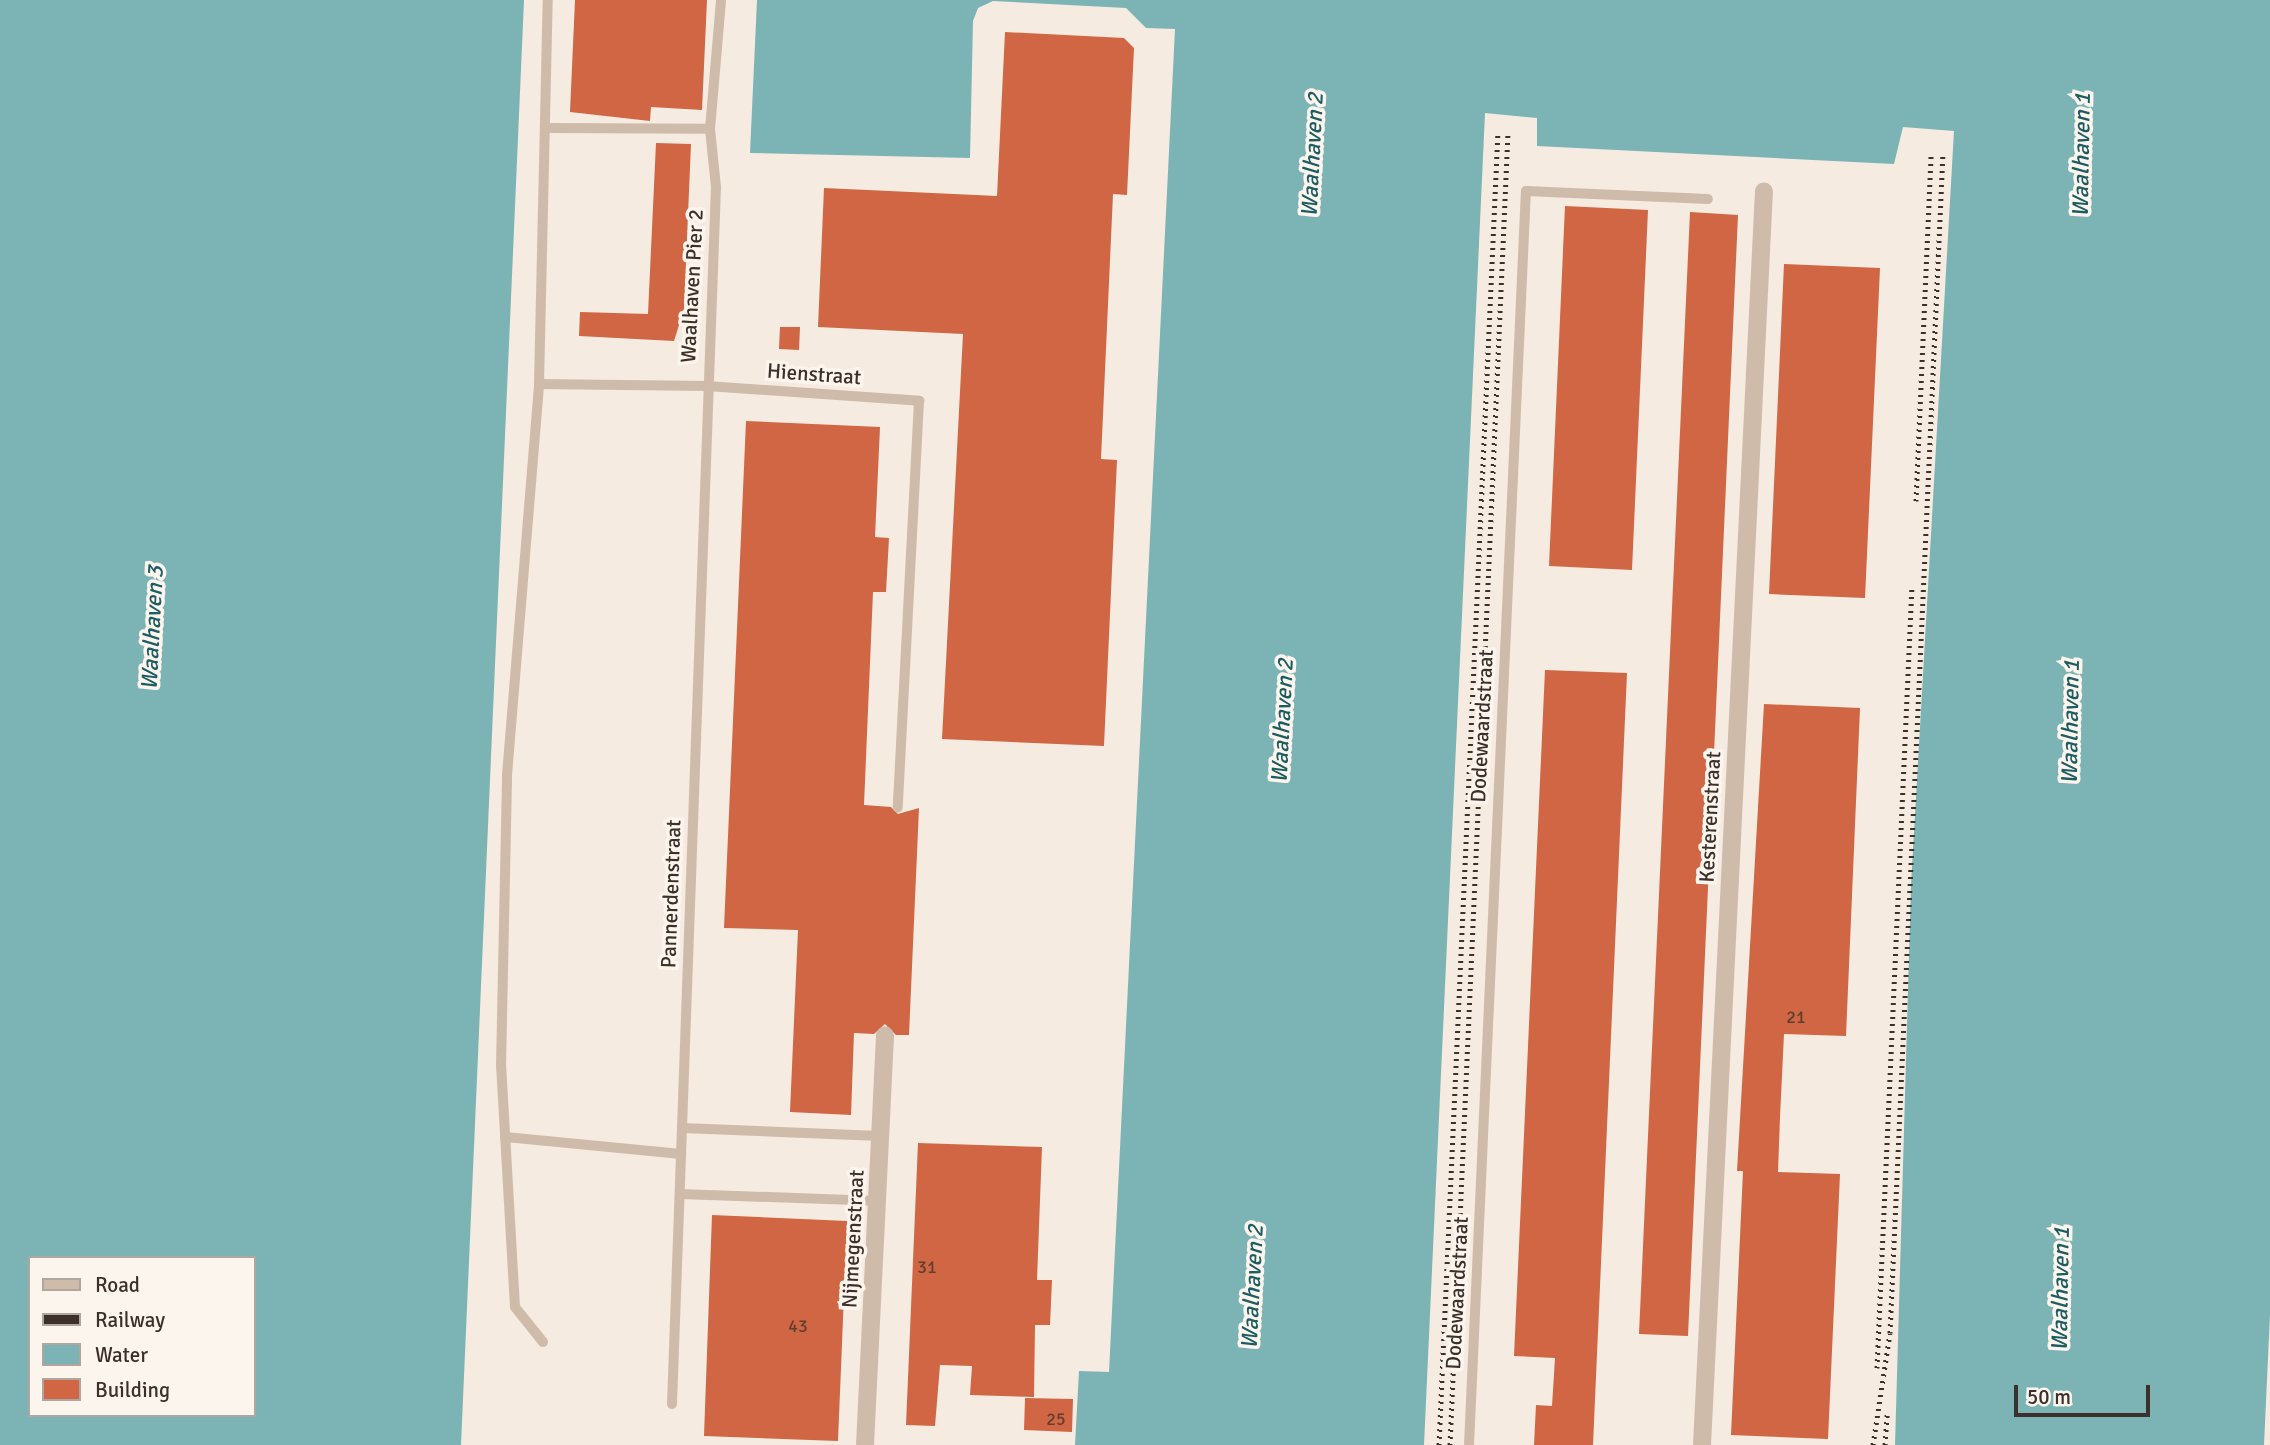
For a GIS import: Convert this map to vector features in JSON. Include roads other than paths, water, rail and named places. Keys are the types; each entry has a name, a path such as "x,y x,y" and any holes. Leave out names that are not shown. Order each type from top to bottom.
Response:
{"street":[{"name":"Kesterenstraat","path":"1702,1445 1764,192"},
{"name":"Nijmegenstraat","path":"866,1445 885,1034"}],"lane":[{"path":"543,1342 515,1307 505,1137 507,775 539,384 548,0"},
{"name":"Waalhaven Pier 2","path":"707,386 716,187 710,128 721,0"},
{"path":"546,128 710,128"},
{"name":"Dodewaardstraat","path":"1469,1445 1526,191 1708,199"},
{"name":"Hienstraat","path":"539,384 707,386 919,401 898,807"},
{"name":"Pannerdenstraat","path":"673,1404 707,386"},
{"path":"682,1128 880,1136"},
{"path":"505,1137 681,1154"},
{"path":"680,1194 877,1202"}],"water":[{"name":"Waalhaven 3","path":"0,0 524,0 461,1445 0,1445"},
{"path":"757,0 2270,0 2270,1314 2264,1445 1895,1445 1911,885 1954,131 1903,127 1894,164 1537,146 1537,118 1485,113 1424,1445 1075,1445 1079,1371 1109,1372 1175,29 1146,28 1126,8 993,1 978,8 973,21 970,158 750,153"}],"railway":[{"path":"1439,1445 1498,131"},
{"path":"1450,1445 1508,132"},
{"path":"1916,501 1931,152"},
{"path":"1873,1445 1890,1333 1943,153"},
{"path":"1877,1368 1912,585"},
{"path":"1885,1445 1887,1414"}],"water label":[{"name":"Waalhaven 2","path":"1313,155"},
{"name":"Waalhaven 1","path":"2082,155"},
{"name":"Waalhaven 2","path":"1283,721"},
{"name":"Waalhaven 1","path":"2071,722"},
{"name":"Waalhaven 2","path":"1253,1287"},
{"name":"Waalhaven 1","path":"2061,1289"}]}
